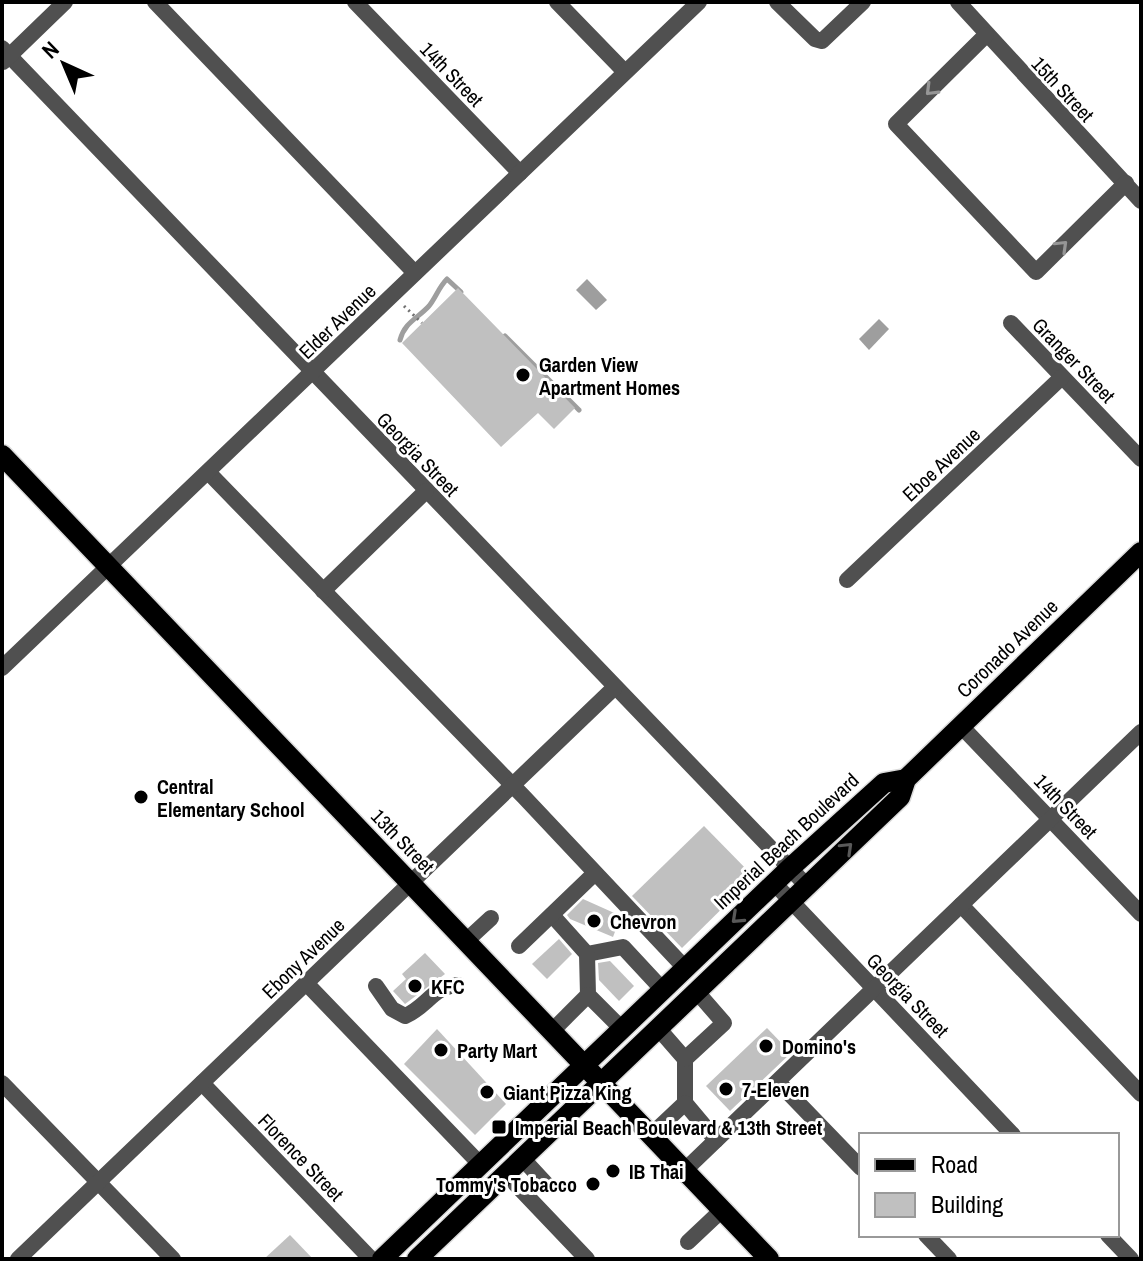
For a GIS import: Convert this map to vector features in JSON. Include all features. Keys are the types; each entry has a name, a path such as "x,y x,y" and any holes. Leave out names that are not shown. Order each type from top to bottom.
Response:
{"main road":[{"name":"13th Street","path":"2,455 769,1259"},
{"name":"Coronado Avenue","path":"906,779 1139,557"},
{"name":"Imperial Beach Boulevard","path":"382,1259 782,876 884,783 906,779"},
{"path":"416,1259 900,797 906,779"}],"street":[{"path":"5,55 65,2"},
{"path":"155,2 415,273"},
{"name":"14th Street","path":"355,2 520,173"},
{"path":"557,2 625,72"},
{"name":"Elder Avenue","path":"2,668 699,2"},
{"path":"777,2 815,39 822,41 863,2"},
{"name":"15th Street","path":"962,4 986,35 1141,201"},
{"path":"986,35 896,124 1036,272 1126,183"},
{"name":"Georgia Street","path":"5,55 615,687 782,876 791,902 1011,1133"},
{"name":"Granger Street","path":"1011,323 1141,459"},
{"name":"Eboe Avenue","path":"847,580 1062,377"},
{"path":"208,472 685,968"},
{"path":"323,591 426,491"},
{"name":"Ebony Avenue","path":"18,1259 615,687"},
{"name":"14th Street","path":"961,726 1141,914"},
{"path":"685,1170 1140,735"},
{"path":"519,946 595,873"},
{"name":"Georgia Street","path":"782,876 807,886"},
{"path":"961,905 1141,1094"},
{"path":"552,915 587,954 588,995 621,1028"},
{"path":"466,941 491,918"},
{"path":"587,954 623,947 662,989"},
{"path":"306,983 480,1164"},
{"path":"376,986 392,1009 405,1016 415,1012 445,986 458,985"},
{"path":"685,1059 724,1023 697,992"},
{"path":"552,1031 588,995"},
{"path":"658,1028 685,1059 685,1103 716,1140"},
{"path":"778,1082 859,1166"},
{"path":"2,1083 173,1259"},
{"name":"Florence Street","path":"202,1083 371,1259"},
{"path":"651,1135 685,1103"},
{"path":"522,1158 547,1185"},
{"path":"506,1174 587,1259"},
{"path":"688,1242 722,1210"},
{"path":"928,1237 949,1259"},
{"path":"1110,1237 1133,1256"},
{"path":"399,1242 416,1259"}],"path":[{"path":"404,305 422,323"}],"shaded area":[{"path":"587,279 607,300 596,310 576,290"},
{"path":"879,319 889,329 869,350 859,339"}],"building":[{"name":"Garden View Apartment Homes","path":"458,288 575,408 554,429 538,413 501,447 402,343"},
{"path":"704,826 754,877 682,948 632,896"},
{"path":"583,899 621,916 613,937 570,919 567,915"},
{"path":"559,939 572,954 547,979 532,964"},
{"name":"KFC","path":"425,953 445,974 405,1004 393,991 406,979 402,974"},
{"path":"610,961 634,986 619,1001 599,980 598,963"},
{"path":"767,1028 791,1053 730,1111 706,1086"},
{"path":"437,1029 506,1104 475,1135 404,1064"},
{"path":"290,1235 313,1259 264,1259"}],"waterway":[{"path":"400,340 405,329 429,306 447,279 461,292"},
{"path":"505,336 579,410"}],"place":[{"name":"Garden View Apartment Homes","path":"523,375"},
{"name":"Central Elementary School","path":"141,797"},
{"name":"Chevron","path":"594,921"},
{"name":"KFC","path":"415,986"},
{"name":"Domino's","path":"766,1046"},
{"name":"Party Mart","path":"441,1050"},
{"name":"7-Eleven","path":"726,1089"},
{"name":"Giant Pizza King","path":"487,1092"},
{"name":"Imperial Beach Boulevard & 13th Street","path":"499,1127"},
{"name":"IB Thai","path":"613,1171"},
{"name":"Tommy's Tobacco","path":"593,1184"}]}
